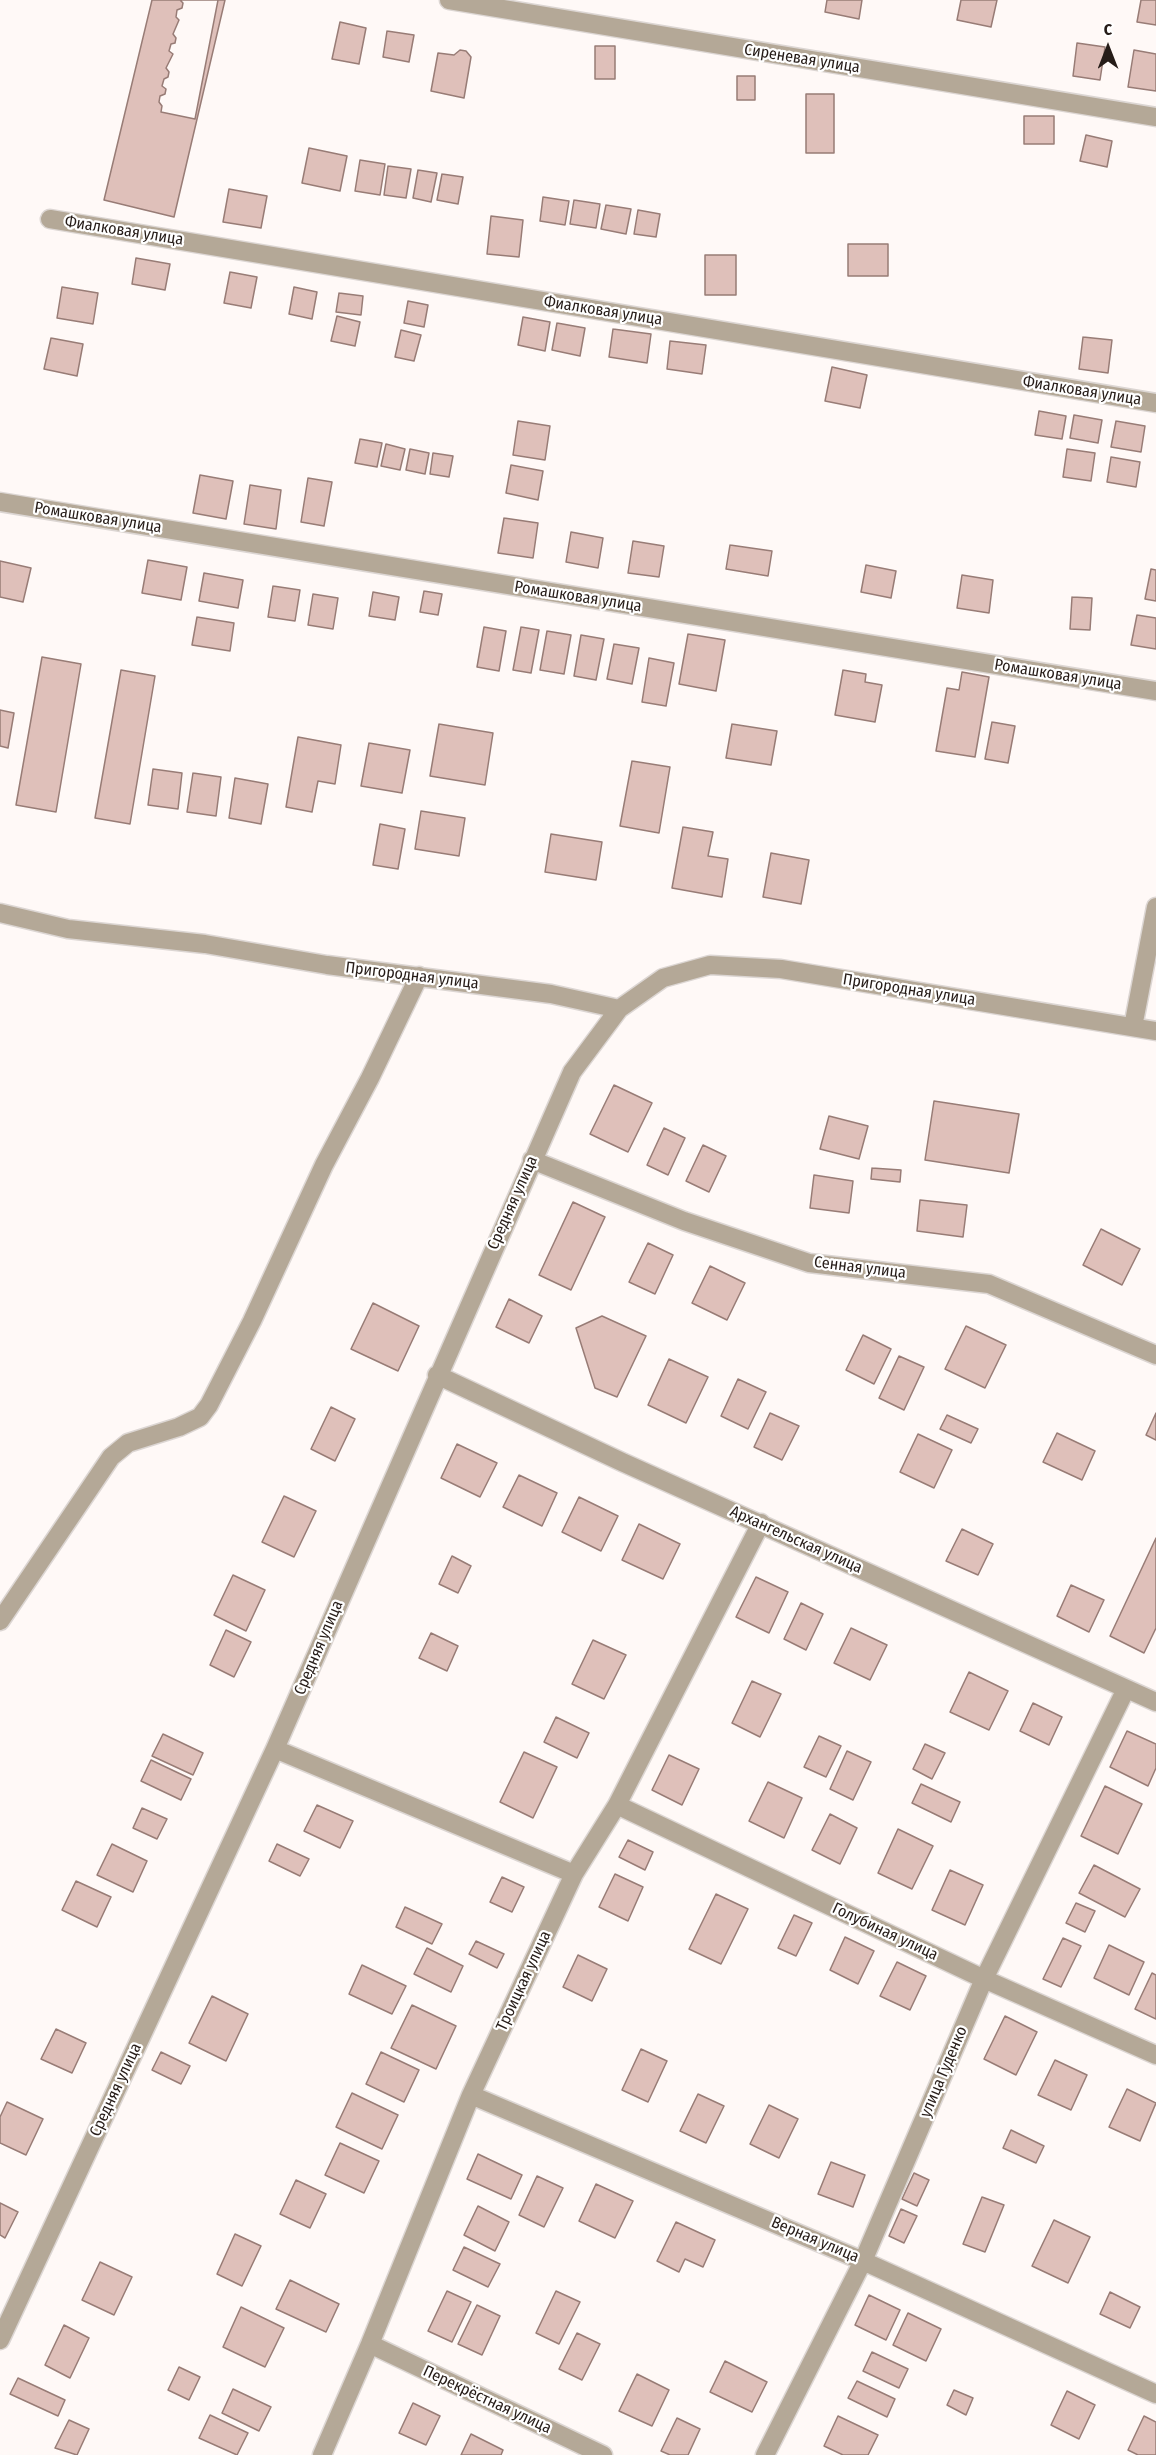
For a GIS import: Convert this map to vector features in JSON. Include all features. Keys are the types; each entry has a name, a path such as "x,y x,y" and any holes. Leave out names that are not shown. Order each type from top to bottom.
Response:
{"street":[{"name":"Сиреневая улица","path":"449,0 1156,117"},
{"name":"Фиалковая улица","path":"50,219 1156,403"},
{"name":"Ромашковая улица","path":"0,502 1156,691"},
{"path":"1133,1027 1156,907"},
{"name":"Пригородная улица","path":"0,913 68,929 205,944 327,965 551,994 619,1009"},
{"name":"Пригородная улица","path":"663,978 710,965 781,969 1156,1031"},
{"path":"0,1621 111,1456 128,1443 179,1427 200,1417 209,1405 252,1321 324,1165 370,1078 419,976"},
{"name":"Средняя улица","path":"0,2340 275,1749 572,1071 619,1009 663,978"},
{"name":"Сенная улица","path":"532,1160 684,1221 810,1263 989,1284 1156,1354"},
{"name":"Архангельская улица","path":"437,1375 622,1462 761,1523 1125,1691 1156,1702"},
{"name":"Троицкая улица","path":"322,2455 370,2344 471,2095 574,1874 617,1804 761,1523"},
{"name":"улица Гуденко","path":"765,2455 863,2261 984,1979 1125,1691"},
{"path":"275,1749 574,1874"},
{"name":"Голубиная улица","path":"617,1804 984,1979 1156,2055"},
{"name":"Верная улица","path":"471,2095 863,2261 1156,2394"},
{"name":"Перекрёстная улица","path":"370,2344 603,2455"}],"building":[{"path":"152,0 225,0 174,217 104,200"},
{"path":"180,0 218,0 195,119 161,112 162,106 159,102 160,96 165,94 166,89 162,86 164,79 168,77 169,72 166,68 173,54 169,51 171,44 175,43 176,38 173,34 179,20 176,17 177,10 182,8 183,3"},
{"path":"827,0 862,0 859,19 825,12"},
{"path":"961,0 997,0 991,27 957,20"},
{"path":"1141,0 1156,0 1156,25 1137,22"},
{"path":"340,22 366,28 359,64 332,59"},
{"path":"387,31 414,35 409,62 383,57"},
{"path":"1077,43 1105,47 1100,80 1073,76"},
{"path":"595,46 615,46 615,79 595,79"},
{"path":"460,50 466,51 471,57 464,98 431,91 438,53 454,55"},
{"path":"1134,50 1156,54 1156,91 1128,87"},
{"path":"737,76 755,76 755,100 737,100"},
{"path":"806,94 834,94 834,153 806,153"},
{"path":"1024,116 1054,116 1054,144 1024,144"},
{"path":"1086,135 1112,141 1107,167 1080,161"},
{"path":"309,148 347,156 340,191 302,183"},
{"path":"360,160 385,164 380,195 355,191"},
{"path":"388,166 411,169 406,198 384,195"},
{"path":"418,170 437,173 431,202 413,198"},
{"path":"442,174 463,177 458,204 437,200"},
{"path":"229,189 267,196 261,228 223,222"},
{"path":"543,197 569,201 565,225 540,221"},
{"path":"574,200 600,204 596,228 570,224"},
{"path":"606,205 631,209 626,234 601,229"},
{"path":"638,210 660,214 656,237 634,234"},
{"path":"491,216 523,220 519,257 487,254"},
{"path":"848,244 888,244 888,276 848,276"},
{"path":"705,255 736,255 736,295 705,295"},
{"path":"136,258 170,264 165,290 132,284"},
{"path":"230,272 257,277 251,308 224,303"},
{"path":"62,287 98,293 93,324 57,318"},
{"path":"294,287 317,292 312,319 289,314"},
{"path":"339,293 363,296 361,315 336,312"},
{"path":"408,301 428,305 424,327 404,323"},
{"path":"337,316 360,322 355,346 331,341"},
{"path":"523,317 550,322 545,351 518,345"},
{"path":"557,323 585,328 580,356 552,350"},
{"path":"613,329 651,334 647,363 609,357"},
{"path":"401,330 421,335 414,361 395,357"},
{"path":"1083,337 1112,340 1108,373 1079,369"},
{"path":"51,338 83,344 77,376 44,369"},
{"path":"670,341 706,345 702,374 667,369"},
{"path":"832,367 867,375 860,408 825,401"},
{"path":"1039,411 1066,416 1062,439 1035,435"},
{"path":"1074,415 1102,420 1098,443 1070,438"},
{"path":"518,421 550,426 545,460 513,455"},
{"path":"1116,421 1145,426 1141,452 1111,447"},
{"path":"360,439 382,443 377,467 355,463"},
{"path":"386,444 405,449 400,470 381,466"},
{"path":"410,449 429,453 425,474 406,470"},
{"path":"1067,449 1095,453 1091,481 1063,477"},
{"path":"433,453 453,456 449,477 430,474"},
{"path":"1111,457 1140,462 1136,487 1107,482"},
{"path":"511,465 543,471 538,500 506,493"},
{"path":"200,475 233,481 226,519 193,513"},
{"path":"308,478 332,482 324,526 301,522"},
{"path":"250,485 281,490 276,529 244,524"},
{"path":"504,518 538,523 533,558 498,553"},
{"path":"571,532 603,538 598,568 566,562"},
{"path":"633,541 664,546 659,577 628,573"},
{"path":"730,545 772,551 768,576 726,569"},
{"path":"148,560 187,567 181,600 142,593"},
{"path":"0,561 31,568 23,602 0,597"},
{"path":"866,565 896,571 891,598 861,592"},
{"path":"1151,569 1156,570 1156,601 1145,599"},
{"path":"204,573 243,580 238,608 199,601"},
{"path":"962,575 993,580 989,613 957,608"},
{"path":"273,586 300,590 295,621 268,617"},
{"path":"424,591 442,594 438,615 420,612"},
{"path":"373,592 399,597 395,620 369,616"},
{"path":"313,594 338,598 333,629 308,625"},
{"path":"1072,597 1092,598 1090,630 1070,629"},
{"path":"1137,615 1156,618 1156,649 1131,645"},
{"path":"197,617 234,623 230,651 192,645"},
{"path":"484,627 506,631 499,671 477,667"},
{"path":"521,627 539,630 531,673 513,670"},
{"path":"547,631 571,635 564,674 540,670"},
{"path":"688,634 725,640 716,691 679,684"},
{"path":"581,635 604,639 596,680 574,676"},
{"path":"614,644 639,648 632,684 607,679"},
{"path":"42,657 81,664 56,812 16,805"},
{"path":"649,658 674,663 666,706 642,702"},
{"path":"121,670 155,676 130,824 95,818"},
{"path":"843,670 866,674 865,682 882,685 875,722 835,715"},
{"path":"962,672 989,677 975,757 936,751 947,688 959,690"},
{"path":"0,710 14,713 8,748 0,746"},
{"path":"992,722 1015,726 1008,763 985,759"},
{"path":"439,724 493,733 485,785 430,776"},
{"path":"732,724 777,731 771,765 726,758"},
{"path":"298,737 341,745 335,784 318,781 312,812 286,807"},
{"path":"369,743 410,750 402,793 361,786"},
{"path":"632,761 670,767 659,833 620,826"},
{"path":"153,769 182,773 178,809 148,805"},
{"path":"193,773 221,777 216,816 187,812"},
{"path":"235,778 268,784 261,824 229,818"},
{"path":"421,811 465,818 459,856 415,849"},
{"path":"380,824 405,829 398,869 373,865"},
{"path":"683,827 713,832 708,856 728,859 722,897 672,888"},
{"path":"551,834 602,842 596,880 545,872"},
{"path":"771,853 809,860 801,904 763,897"},
{"path":"614,1085 652,1103 628,1152 590,1134"},
{"path":"934,1101 1019,1114 1009,1173 925,1160"},
{"path":"829,1116 868,1126 859,1159 820,1149"},
{"path":"664,1128 685,1138 668,1175 647,1165"},
{"path":"703,1145 726,1156 709,1192 686,1181"},
{"path":"872,1168 901,1170 900,1182 871,1179"},
{"path":"814,1175 853,1181 849,1213 810,1208"},
{"path":"920,1200 967,1205 963,1237 917,1231"},
{"path":"573,1202 605,1217 571,1290 539,1275"},
{"path":"1101,1229 1140,1249 1122,1285 1083,1265"},
{"path":"648,1243 673,1255 655,1294 629,1282"},
{"path":"710,1266 745,1283 727,1320 692,1303"},
{"path":"509,1299 542,1316 529,1343 496,1327"},
{"path":"373,1303 419,1326 398,1371 351,1349"},
{"path":"602,1316 646,1336 617,1397 595,1388 576,1328"},
{"path":"966,1326 1006,1345 985,1388 945,1369"},
{"path":"863,1335 891,1349 874,1384 846,1370"},
{"path":"899,1356 924,1367 904,1410 879,1398"},
{"path":"669,1359 708,1377 686,1423 648,1405"},
{"path":"738,1379 766,1392 748,1429 721,1416"},
{"path":"331,1407 355,1419 335,1461 311,1449"},
{"path":"770,1413 799,1426 782,1460 754,1447"},
{"path":"1156,1413 1156,1440 1146,1435"},
{"path":"947,1415 978,1429 971,1443 940,1429"},
{"path":"1057,1433 1095,1451 1082,1480 1043,1462"},
{"path":"918,1434 952,1450 934,1488 900,1472"},
{"path":"457,1444 497,1463 480,1497 441,1478"},
{"path":"519,1475 557,1493 542,1526 503,1507"},
{"path":"284,1496 316,1511 294,1557 262,1542"},
{"path":"579,1497 618,1516 601,1551 562,1532"},
{"path":"639,1524 680,1544 663,1579 622,1560"},
{"path":"962,1529 993,1544 978,1575 946,1561"},
{"path":"1156,1538 1156,1628 1144,1653 1110,1636"},
{"path":"452,1556 471,1566 458,1593 439,1584"},
{"path":"233,1575 265,1590 246,1631 214,1615"},
{"path":"756,1577 788,1592 769,1633 736,1617"},
{"path":"1071,1585 1104,1600 1089,1632 1057,1616"},
{"path":"801,1603 823,1614 806,1650 784,1639"},
{"path":"851,1628 887,1645 870,1680 834,1663"},
{"path":"226,1630 251,1642 234,1677 210,1665"},
{"path":"431,1633 458,1646 447,1671 419,1658"},
{"path":"593,1640 626,1655 604,1699 572,1684"},
{"path":"969,1672 1008,1691 989,1730 950,1712"},
{"path":"752,1681 781,1694 760,1737 732,1723"},
{"path":"1033,1703 1062,1717 1049,1745 1020,1731"},
{"path":"556,1717 589,1733 577,1758 544,1742"},
{"path":"1127,1731 1156,1744 1156,1768 1148,1786 1110,1767"},
{"path":"163,1734 203,1753 193,1775 152,1756"},
{"path":"819,1736 841,1746 826,1777 804,1767"},
{"path":"925,1744 945,1753 932,1779 913,1769"},
{"path":"847,1751 871,1762 853,1800 830,1789"},
{"path":"524,1752 557,1767 533,1818 500,1802"},
{"path":"669,1755 699,1769 682,1805 652,1790"},
{"path":"151,1760 191,1779 181,1800 141,1781"},
{"path":"768,1782 802,1798 784,1838 749,1821"},
{"path":"921,1784 960,1802 951,1822 912,1803"},
{"path":"1105,1786 1142,1804 1118,1854 1081,1836"},
{"path":"317,1805 353,1821 340,1848 304,1831"},
{"path":"142,1808 167,1819 157,1839 133,1828"},
{"path":"830,1814 857,1828 840,1864 812,1850"},
{"path":"898,1829 933,1846 912,1889 878,1873"},
{"path":"628,1840 653,1852 645,1870 619,1857"},
{"path":"112,1844 147,1861 133,1892 97,1875"},
{"path":"277,1844 309,1859 300,1876 269,1861"},
{"path":"1094,1865 1140,1889 1125,1917 1079,1893"},
{"path":"950,1870 983,1885 965,1925 932,1910"},
{"path":"615,1874 643,1887 628,1921 599,1907"},
{"path":"502,1877 524,1887 512,1912 490,1902"},
{"path":"76,1881 111,1897 97,1927 62,1910"},
{"path":"716,1894 748,1909 721,1964 689,1949"},
{"path":"1076,1903 1095,1911 1085,1932 1066,1923"},
{"path":"405,1907 442,1924 432,1944 396,1927"},
{"path":"794,1915 812,1923 796,1956 778,1948"},
{"path":"845,1937 874,1951 858,1984 830,1970"},
{"path":"1063,1938 1081,1946 1061,1987 1043,1979"},
{"path":"476,1941 504,1954 497,1968 469,1954"},
{"path":"1109,1945 1144,1962 1129,1995 1094,1978"},
{"path":"427,1948 463,1966 451,1992 414,1974"},
{"path":"578,1955 607,1969 592,2001 563,1987"},
{"path":"897,1962 926,1976 910,2010 880,1996"},
{"path":"362,1965 406,1986 392,2014 349,1994"},
{"path":"1152,1973 1156,1975 1156,2019 1135,2009"},
{"path":"212,1996 248,2014 226,2061 189,2043"},
{"path":"412,2005 456,2026 436,2069 391,2048"},
{"path":"1005,2016 1037,2032 1016,2075 984,2059"},
{"path":"56,2029 86,2043 72,2073 41,2059"},
{"path":"641,2049 667,2061 648,2102 622,2090"},
{"path":"161,2052 190,2066 181,2084 152,2070"},
{"path":"381,2052 419,2070 404,2102 366,2084"},
{"path":"1055,2060 1087,2075 1071,2110 1038,2095"},
{"path":"1127,2089 1156,2103 1140,2141 1109,2127"},
{"path":"352,2093 398,2115 382,2149 336,2127"},
{"path":"698,2094 724,2106 706,2143 680,2131"},
{"path":"7,2102 43,2119 26,2155 0,2143 0,2117"},
{"path":"769,2105 798,2119 779,2158 750,2144"},
{"path":"1011,2130 1044,2146 1036,2163 1003,2148"},
{"path":"340,2143 379,2161 364,2193 325,2175"},
{"path":"478,2154 522,2175 511,2199 467,2179"},
{"path":"831,2162 865,2175 853,2207 818,2194"},
{"path":"914,2173 929,2180 917,2206 902,2199"},
{"path":"537,2176 563,2188 544,2227 519,2215"},
{"path":"296,2180 326,2194 310,2228 280,2214"},
{"path":"596,2184 633,2201 615,2238 579,2221"},
{"path":"982,2197 1004,2205 985,2252 963,2244"},
{"path":"0,2203 18,2212 5,2238 0,2235"},
{"path":"478,2206 509,2222 495,2251 464,2235"},
{"path":"901,2209 917,2216 904,2243 889,2236"},
{"path":"1054,2220 1090,2237 1068,2283 1032,2266"},
{"path":"676,2222 715,2240 703,2267 685,2259 679,2272 657,2261"},
{"path":"235,2234 261,2246 242,2286 217,2274"},
{"path":"464,2247 500,2264 488,2287 453,2270"},
{"path":"100,2262 132,2277 114,2315 82,2300"},
{"path":"290,2280 339,2304 326,2332 276,2309"},
{"path":"447,2291 471,2302 452,2342 428,2331"},
{"path":"556,2291 580,2302 559,2344 536,2333"},
{"path":"1110,2292 1140,2307 1130,2328 1100,2314"},
{"path":"869,2295 900,2310 886,2340 855,2325"},
{"path":"477,2305 500,2316 482,2355 458,2344"},
{"path":"241,2307 284,2328 265,2367 223,2347"},
{"path":"908,2313 941,2329 926,2361 893,2345"},
{"path":"64,2325 89,2338 70,2378 45,2365"},
{"path":"577,2333 600,2344 582,2380 559,2369"},
{"path":"872,2352 908,2369 899,2388 863,2371"},
{"path":"725,2361 767,2382 752,2412 710,2392"},
{"path":"179,2367 200,2377 189,2400 168,2390"},
{"path":"637,2374 669,2390 652,2426 619,2411"},
{"path":"18,2378 65,2400 58,2416 10,2394"},
{"path":"857,2381 895,2399 887,2417 848,2398"},
{"path":"233,2389 271,2407 259,2431 222,2413"},
{"path":"954,2390 973,2398 966,2415 947,2405"},
{"path":"1067,2391 1095,2405 1079,2439 1051,2425"},
{"path":"413,2403 440,2416 426,2445 399,2433"},
{"path":"210,2415 248,2433 237,2455 199,2438"},
{"path":"838,2416 878,2435 868,2455 843,2455 824,2446"},
{"path":"1144,2416 1156,2422 1156,2455 1138,2455 1128,2450"},
{"path":"677,2418 700,2429 688,2455 670,2455 661,2451"},
{"path":"69,2420 89,2429 77,2455 55,2448"},
{"path":"471,2434 503,2450 501,2455 461,2455"}]}
